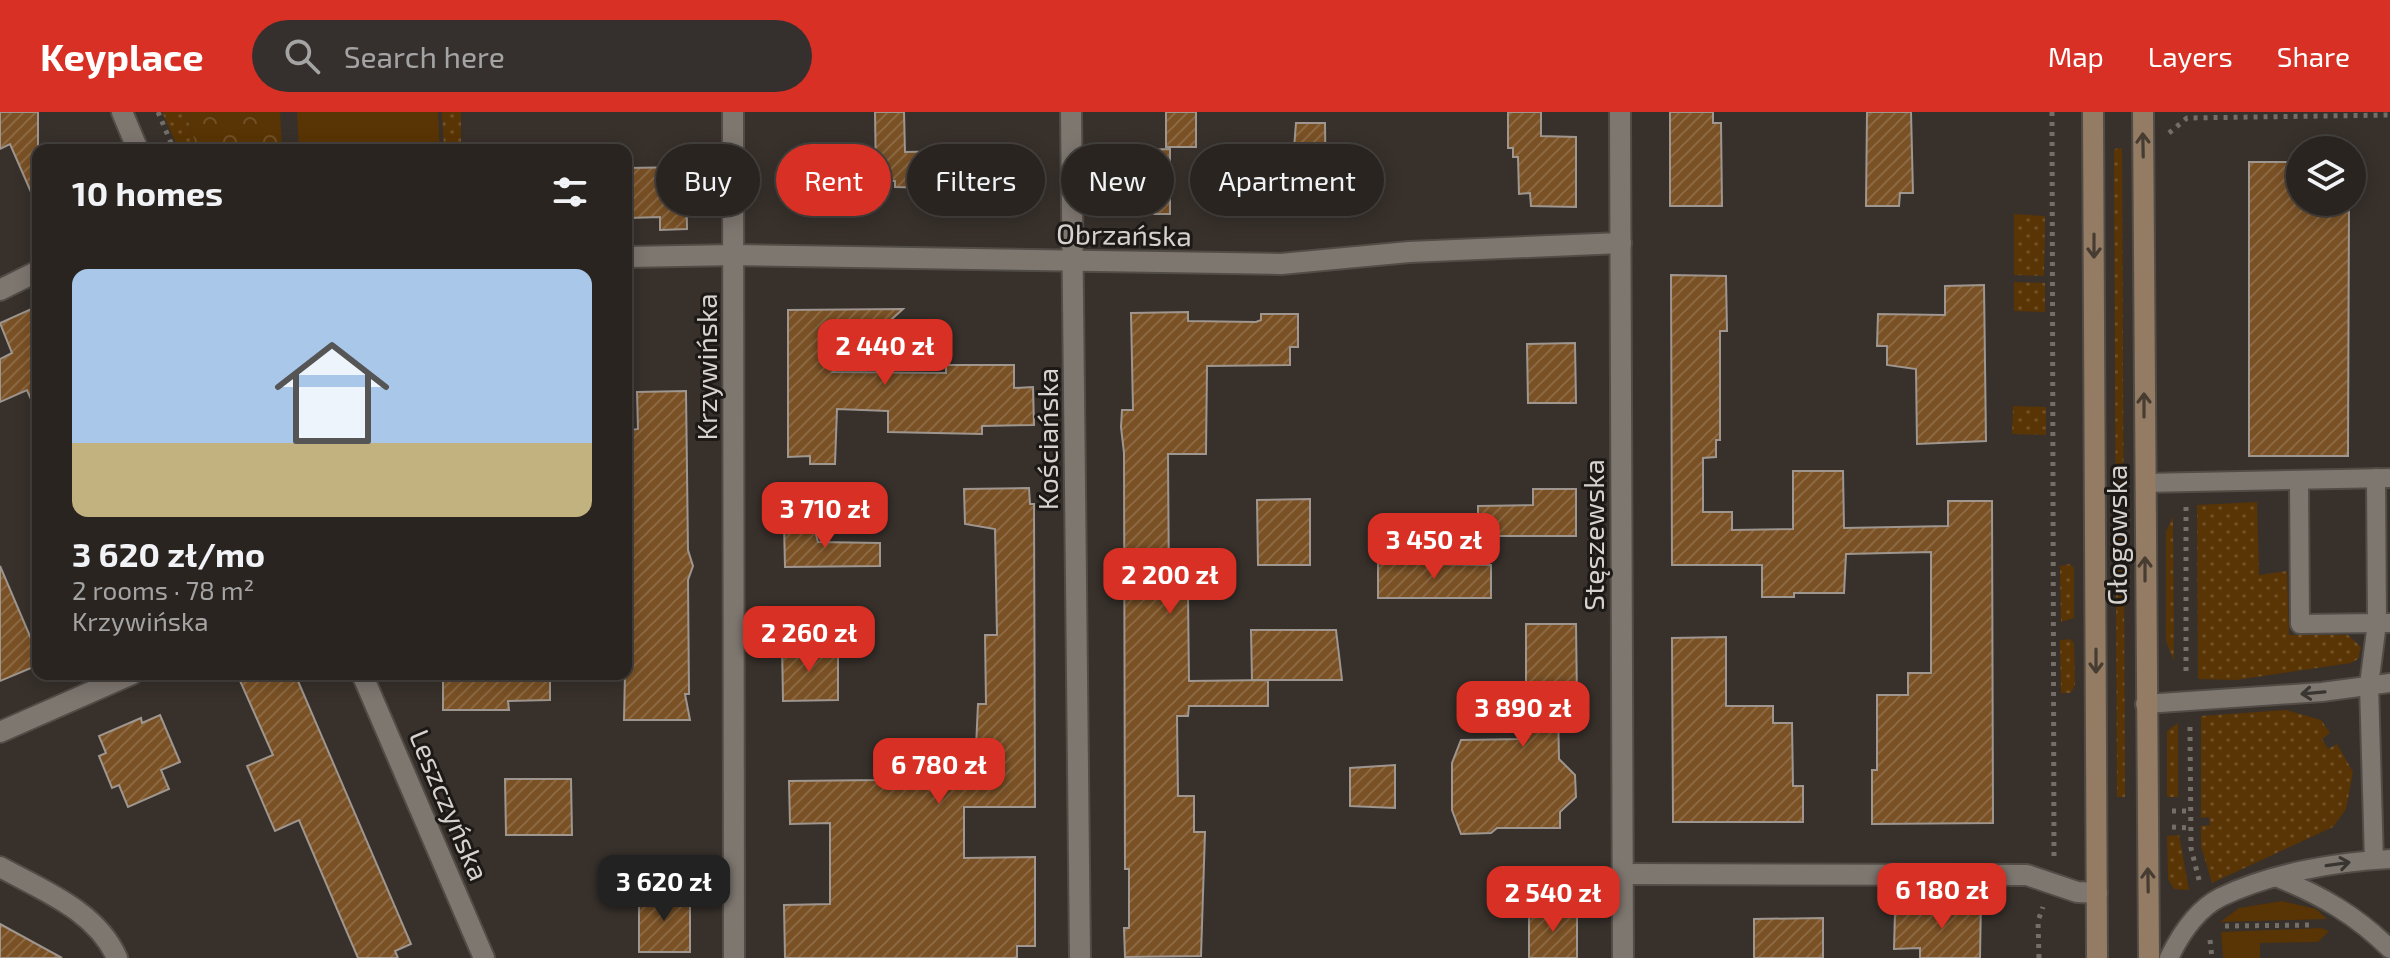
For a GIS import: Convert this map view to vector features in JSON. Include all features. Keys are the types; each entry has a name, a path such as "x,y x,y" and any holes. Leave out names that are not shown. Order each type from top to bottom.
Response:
{"main road":[{"name":"Głogowska","path":"2093,112 2097,958"},
{"name":"Głogowska","path":"2143,112 2149,958"}],"street":[{"path":"122,112 135,144"},
{"name":"Krzywińska","path":"733,112 734,958"},
{"name":"Kościańska","path":"1071,112 1080,958"},
{"name":"Stęszewska","path":"1620,112 1623,958"},
{"name":"Obrzańska","path":"632,257 735,255 1072,263 1281,264 1409,252 1621,243"},
{"path":"0,290 32,274"},
{"path":"0,732 118,680"},
{"name":"Leszczyńska","path":"365,680 484,958"},
{"path":"0,867 73,908 97,927 117,958"},
{"path":"1622,874 2027,875 2077,892 2097,893"}],"lane":[{"path":"2145,483 2383,478 2384,623 2369,685 2382,859 2325,866 2219,898 2182,935 2169,958"},
{"path":"2299,480 2300,624 2384,623"},
{"path":"2145,704 2190,703 2390,683"},
{"path":"2278,878 2316,893 2365,924 2390,949"}],"path":[{"path":"158,112 171,144"},
{"path":"2039,958 2038,921 2056,851 2052,112"},
{"path":"2196,112 2196,118 2390,115"},
{"path":"2186,501 2186,674 2190,703 2191,848 2212,958"},
{"path":"2055,827 2066,829"},
{"path":"2209,932 2222,926 2365,924"}],"green space":[{"path":"162,112 185,112 196,144 176,144"},
{"path":"185,112 280,112 282,144 196,144"},
{"path":"297,112 438,112 440,144 299,144"},
{"path":"442,112 461,112 461,144 444,144"},
{"path":"2122,148 2125,797 2117,797 2114,149"},
{"path":"2014,214 2045,216 2044,276 2014,275"},
{"path":"2014,282 2045,283 2045,312 2014,311"},
{"path":"2013,406 2046,407 2046,435 2012,434"},
{"path":"2257,502 2259,575 2287,571 2289,635 2348,635 2361,647 2358,659 2351,663 2236,680 2198,679 2197,505"},
{"path":"2173,516 2174,661 2166,641 2166,532"},
{"path":"2070,564 2074,568 2074,618 2061,622 2060,566"},
{"path":"2070,639 2074,643 2075,685 2071,693 2061,693 2060,640"},
{"path":"2286,710 2321,720 2330,733 2322,739 2328,749 2337,744 2353,772 2346,809 2333,827 2212,883 2201,846 2201,826 2210,825 2209,817 2201,818 2201,716"},
{"path":"2178,723 2178,797 2167,797 2167,731"},
{"path":"2179,835 2189,890 2174,889 2168,879 2167,836"},
{"path":"2282,901 2316,909 2327,919 2220,922 2239,908"},
{"path":"2321,928 2329,931 2318,942 2260,943 2260,958 2223,958 2221,932"}],"building":[{"path":"0,112 38,112 38,144 32,144 32,194 10,144 0,149"},
{"path":"875,112 904,112 907,187 895,187 895,181 891,181 891,144 875,144"},
{"path":"1166,112 1196,112 1196,144 1174,147 1174,144 1166,144"},
{"path":"1508,112 1541,112 1541,136 1576,137 1576,207 1531,206 1530,193 1519,194 1518,157 1513,157 1513,148 1508,148"},
{"path":"1670,112 1713,112 1713,123 1721,123 1722,206 1670,206"},
{"path":"1867,112 1911,112 1913,193 1900,193 1899,206 1866,206"},
{"path":"1296,123 1325,123 1325,144 1294,144"},
{"path":"2249,162 2286,162 2286,216 2349,216 2348,456 2249,456"},
{"path":"632,168 656,168 656,216 687,216 687,229 660,230 660,217 632,218"},
{"path":"1671,275 1726,276 1727,331 1720,331 1720,440 1716,440 1716,457 1703,458 1703,512 1732,512 1732,530 1793,529 1793,471 1843,471 1844,528 1948,526 1948,501 1992,501 1993,823 1872,824 1872,770 1877,770 1877,695 1908,695 1908,673 1931,673 1931,552 1846,554 1844,593 1794,593 1794,597 1762,597 1762,565 1672,565"},
{"path":"1984,285 1986,441 1917,444 1916,369 1887,365 1887,346 1877,346 1878,314 1945,315 1945,286"},
{"path":"32,309 32,401 27,390 0,402 0,359 12,353 0,323"},
{"path":"903,309 833,372 946,373 946,365 1014,365 1014,388 1033,387 1034,425 982,426 982,434 888,432 888,411 837,409 835,464 810,464 810,456 788,457 788,310"},
{"path":"1188,312 1188,321 1256,322 1261,320 1261,314 1298,314 1298,347 1290,347 1290,365 1207,366 1206,454 1168,454 1169,595 1188,595 1189,681 1268,680 1268,706 1189,706 1188,716 1177,716 1178,796 1194,796 1194,832 1205,832 1201,956 1125,957 1124,928 1129,928 1129,869 1125,869 1124,453 1121,427 1122,410 1133,410 1131,313"},
{"path":"1575,343 1576,403 1528,403 1527,344"},
{"path":"686,391 688,550 693,566 688,580 689,694 685,694 690,720 624,720 625,680 632,680 632,430 638,429 637,392"},
{"path":"1029,488 1030,504 1034,504 1035,807 964,807 964,858 1035,857 1035,946 1017,946 1017,958 785,958 784,905 830,904 830,823 790,824 789,781 880,780 880,770 975,769 978,704 986,704 985,635 997,635 995,529 965,524 964,489"},
{"path":"1533,489 1576,489 1576,536 1478,536 1478,506 1533,505"},
{"path":"1310,499 1310,565 1258,565 1257,500"},
{"path":"813,523 818,542 880,543 880,566 785,567 784,524"},
{"path":"1378,563 1491,565 1491,598 1378,598"},
{"path":"0,566 32,641 32,668 0,681"},
{"path":"1526,624 1576,624 1577,700 1560,700 1558,709 1559,759 1575,775 1576,797 1560,812 1560,828 1497,828 1491,833 1461,834 1452,810 1452,763 1461,740 1526,739"},
{"path":"1251,630 1336,630 1342,680 1252,680"},
{"path":"1726,637 1726,706 1773,706 1773,723 1792,723 1793,786 1803,786 1803,822 1673,822 1672,638"},
{"path":"810,644 810,651 838,650 838,700 783,701 782,645"},
{"path":"240,680 298,680 411,944 395,951 398,958 358,958 299,820 275,831 247,766 273,755"},
{"path":"443,680 550,680 550,700 508,701 509,710 443,710"},
{"path":"160,715 180,762 161,770 169,789 128,807 119,785 112,788 99,756 106,753 99,736 141,718 142,723"},
{"path":"1395,765 1395,808 1350,806 1350,768"},
{"path":"505,779 571,779 572,835 506,835"},
{"path":"639,894 690,894 690,952 639,952"},
{"path":"1953,898 1981,898 1980,958 1920,958 1920,948 1894,949 1895,913 1952,913"},
{"path":"1529,910 1577,910 1577,958 1529,958"},
{"path":"1823,918 1823,958 1754,958 1754,919"},
{"path":"0,924 62,958 0,958"}]}
